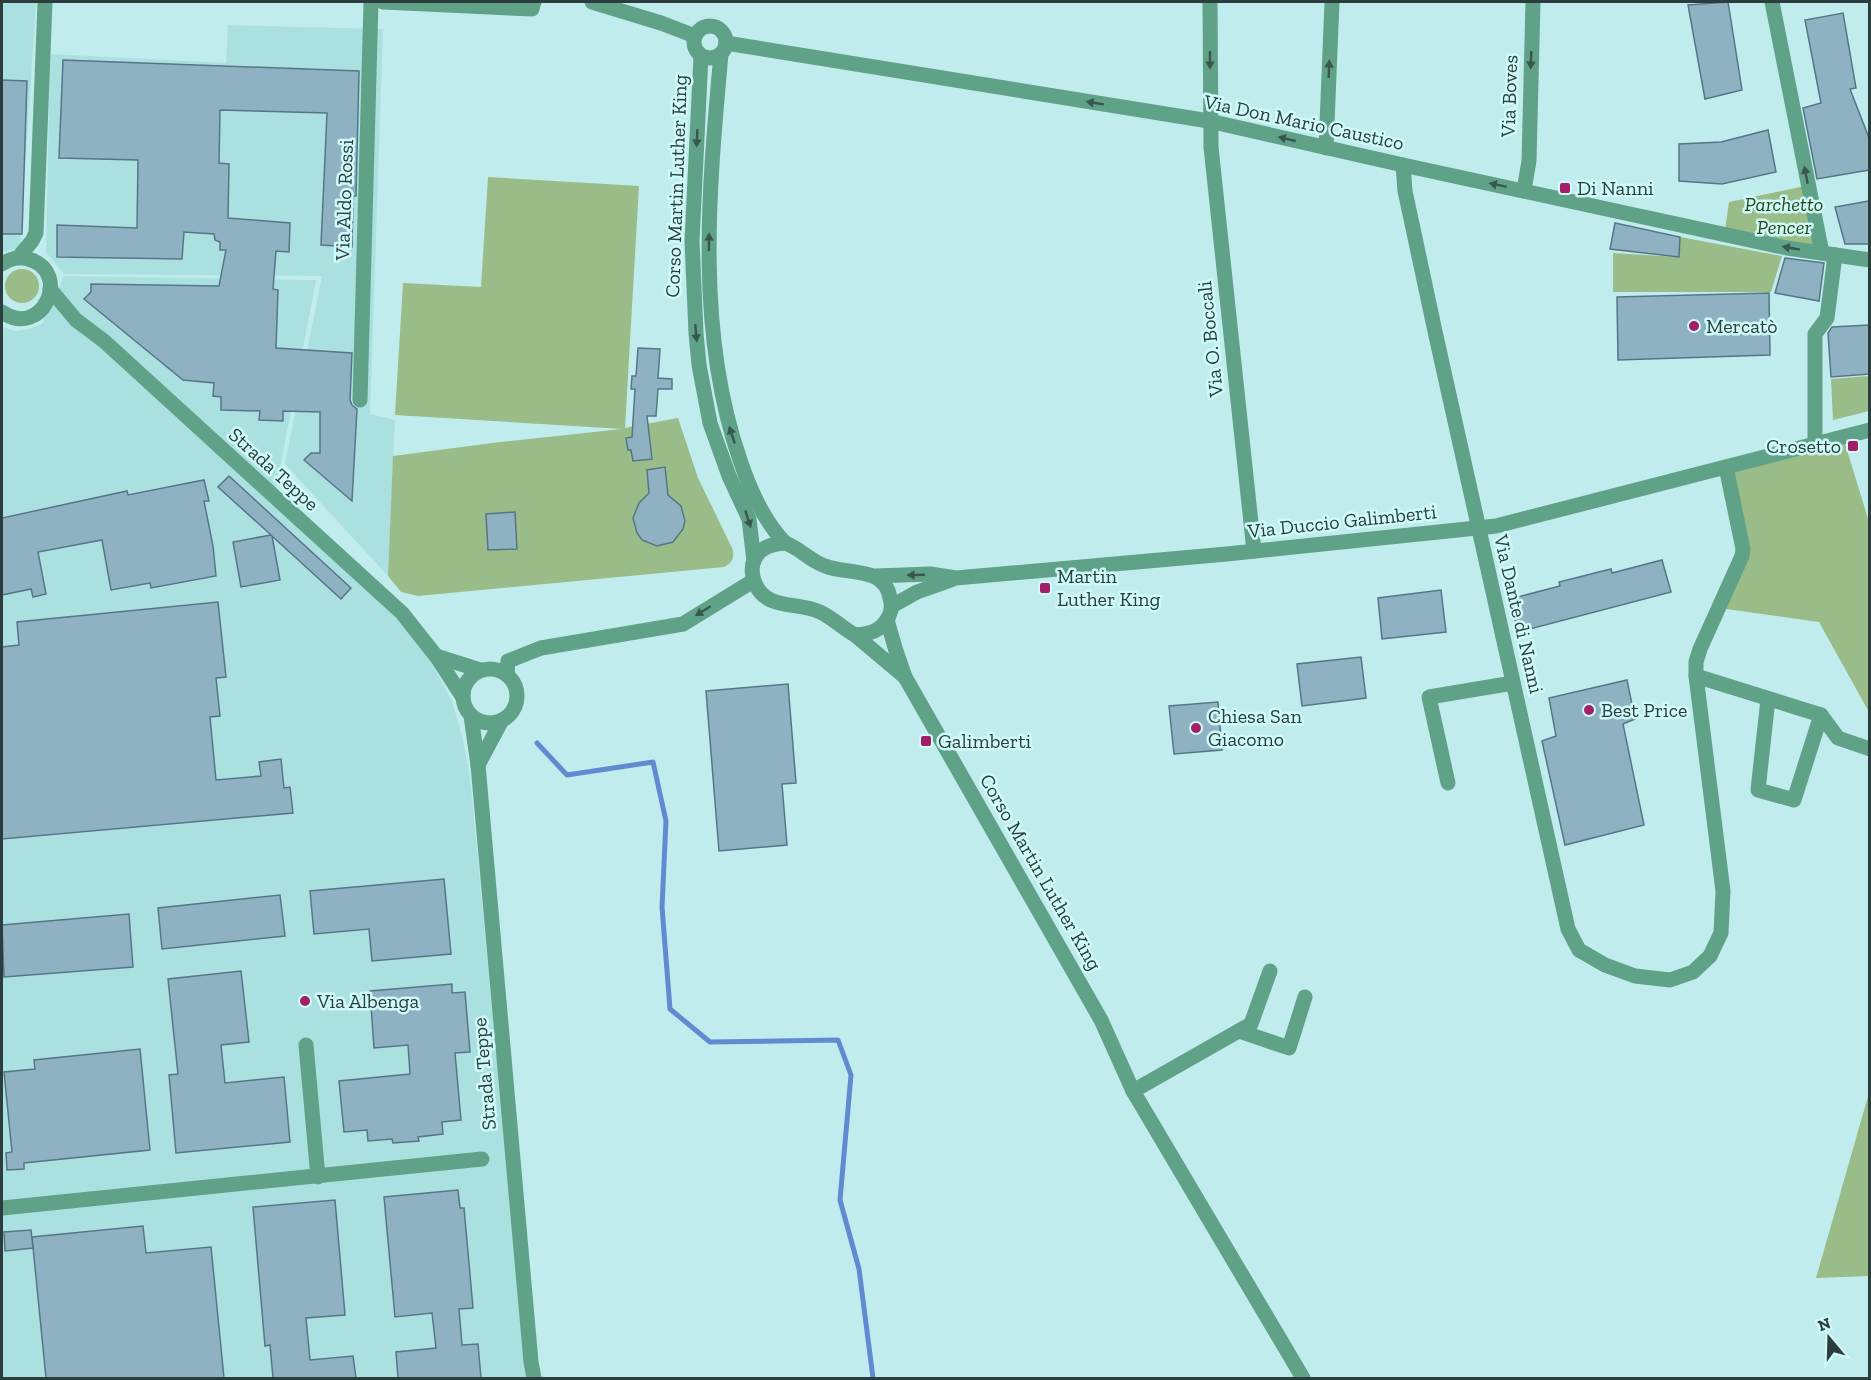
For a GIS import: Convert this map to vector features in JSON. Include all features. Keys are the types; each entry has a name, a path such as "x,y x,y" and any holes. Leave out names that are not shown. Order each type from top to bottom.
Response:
{"street":[{"name":"Strada Teppe","path":"45,2 36,232 42,250 42,267 48,275 51,289 76,321 104,341 402,613 436,656 462,696"},
{"name":"Via Aldo Rossi","path":"360,400 371,2"},
{"path":"383,2 532,9 534,2"},
{"path":"592,2 661,22 695,36 701,29 714,26 723,33 724,48"},
{"name":"Via O. Boccali","path":"1210,2 1209,121 1254,551"},
{"path":"1326,148 1332,2"},
{"name":"Via Boves","path":"1524,190 1528,161 1533,2"},
{"path":"1772,2 1828,254 1827,318 1815,334 1815,444"},
{"name":"Corso Martin Luther King","path":"695,36 695,49 701,56 712,58 724,48"},
{"name":"Corso Martin Luther King","path":"724,48 709,237 709,280 716,358 727,419 744,470 769,524 785,543"},
{"name":"Via Don Mario Caustico","path":"724,48 1209,121 1787,248 1869,260"},
{"name":"Corso Martin Luther King","path":"701,56 692,241 699,365 710,423 729,476 749,519 754,561 753,581 768,601 819,611 855,635 905,677"},
{"name":"Via Dante di Nanni","path":"1403,165 1410,213 1568,929 1579,950 1605,965 1635,976 1670,980 1693,972 1710,956 1721,933 1724,891 1696,676"},
{"path":"2,264 18,258 32,241 36,232"},
{"path":"18,258 35,261 42,267"},
{"path":"2,312 13,318 23,319 32,316 41,311 47,303 51,289"},
{"name":"Strada Teppe","path":"41,311 76,321"},
{"name":"Via Duccio Galimberti","path":"785,543 794,546 822,566 838,570 876,576 930,574 956,578 1496,526 1869,430"},
{"path":"1726,467 1741,539 1742,556 1700,649 1696,662 1696,676 1821,715 1838,738 1869,748"},
{"path":"754,561 766,547 785,543"},
{"name":"Corso Martin Luther King","path":"876,576 884,582 890,592 890,613 896,651 905,677 1101,1020 1133,1091 1303,1378"},
{"name":"Via Duccio Galimberti","path":"855,635 877,631 890,613 917,592 956,578"},
{"path":"507,675 508,661 541,648 683,624 753,581"},
{"path":"436,656 480,670 499,670 507,675 516,690 517,699 510,715 502,720 486,723 471,716 466,710 462,696 467,681 480,670"},
{"path":"1448,783 1429,697 1513,683"},
{"path":"1768,699 1758,790 1794,800 1821,715"},
{"name":"Strada Teppe","path":"471,716 478,765 534,1378"},
{"path":"478,765 502,720"},
{"path":"1133,1091 1251,1024 1269,971"},
{"path":"1239,1031 1289,1048 1305,997"},
{"path":"306,1045 318,1177"},
{"path":"2,1208 482,1159"}],"shaded area":[{"path":"2,2 36,2 20,248 2,252"},
{"path":"228,25 383,29 370,414 395,420 388,576 285,464 322,276 64,274 46,252 50,54 226,63"},
{"path":"64,276 316,280 273,505 376,598 413,635 452,701 470,776 527,1378 2,1378 2,327 16,331 42,324"}],"green space":[{"path":"488,177 639,186 625,428 678,418 698,478 733,550 732,560 724,567 418,596 401,592 388,576 393,456 622,429 395,415 403,283 481,287"},
{"name":"Parchetto Pencer","path":"1805,186 1816,247 1725,230 1729,202"},
{"path":"1680,237 1782,256 1771,292 1613,292 1613,253 1678,257"},
{"path":"22,269 34,274 39,286 34,298 22,303 10,298 5,286 10,274"},
{"path":"1869,376 1869,411 1833,420 1831,379"},
{"path":"1843,437 1869,522 1869,712 1819,622 1719,608 1742,556 1726,467"},
{"path":"1869,1093 1869,1276 1816,1278"}],"building":[{"path":"1728,2 1742,90 1705,99 1688,5"},
{"path":"1843,13 1856,88 1850,89 1869,138 1869,170 1817,179 1803,108 1821,103 1805,20"},
{"path":"63,60 359,71 356,196 353,196 352,247 321,245 327,113 220,110 219,163 229,164 228,218 290,223 289,252 276,251 273,289 278,290 276,348 352,353 350,400 357,409 352,501 304,460 311,453 320,453 320,412 283,411 283,421 259,420 260,411 221,410 221,397 213,396 214,383 183,380 84,299 91,292 91,284 219,286 226,250 220,250 220,242 215,240 214,234 184,232 182,259 57,257 57,225 137,228 138,160 59,158"},
{"path":"2,80 27,81 22,234 2,234"},
{"path":"1768,130 1776,172 1722,184 1679,181 1679,144 1721,142"},
{"path":"1869,201 1869,244 1845,244 1835,207"},
{"path":"1615,223 1680,237 1679,257 1610,249"},
{"path":"1785,258 1824,263 1819,301 1775,293"},
{"name":"Mercatò","path":"1769,293 1770,355 1618,360 1617,297"},
{"path":"1869,325 1869,374 1831,377 1828,333 1832,327"},
{"path":"638,348 660,349 658,378 672,379 672,389 658,389 656,416 647,416 652,459 633,461 626,438 632,437 635,389 631,389 632,376 636,376"},
{"path":"665,467 668,495 681,506 685,521 683,529 673,542 657,546 642,540 637,533 633,518 639,503 649,493 647,470"},
{"path":"229,476 351,588 341,599 272,536 280,580 241,587 233,542 271,535 218,487"},
{"path":"204,480 209,501 204,501 216,576 151,588 150,583 111,590 102,540 38,552 46,594 33,597 31,589 2,595 2,518 127,491 128,495"},
{"path":"515,512 517,549 488,550 486,514"},
{"path":"1662,560 1671,592 1518,632 1510,599 1560,586 1559,582 1611,569 1612,573"},
{"path":"1441,590 1446,632 1382,639 1378,598"},
{"path":"218,602 226,677 216,678 220,716 210,717 216,780 261,776 259,762 281,759 284,788 290,787 293,813 2,839 2,647 19,645 17,622"},
{"path":"1361,657 1366,698 1302,706 1297,664"},
{"path":"1627,680 1635,719 1623,724 1644,825 1565,845 1542,741 1556,736 1549,698"},
{"path":"788,684 796,783 782,784 787,845 719,851 706,691"},
{"name":"Chiesa San Giacomo","path":"1218,702 1222,750 1174,754 1169,706"},
{"path":"444,879 451,954 372,961 369,929 314,934 310,891"},
{"path":"280,895 285,936 162,949 158,908"},
{"path":"129,914 133,967 4,977 2,925"},
{"path":"241,971 249,1042 221,1045 225,1083 284,1077 290,1142 176,1153 169,1075 178,1074 168,979"},
{"path":"452,984 452,993 465,992 470,1052 455,1053 461,1120 442,1122 443,1134 418,1137 419,1141 393,1143 392,1139 368,1141 367,1130 344,1132 339,1081 410,1074 408,1045 374,1048 370,991"},
{"path":"140,1049 150,1150 24,1163 24,1169 7,1170 6,1153 12,1152 4,1072 35,1069 34,1060"},
{"path":"458,1190 460,1208 464,1208 473,1308 459,1309 462,1345 478,1344 481,1378 398,1378 396,1352 436,1348 432,1313 395,1317 384,1197"},
{"path":"335,1200 345,1315 306,1318 310,1360 353,1356 356,1378 273,1378 270,1345 265,1346 253,1207"},
{"path":"143,1226 146,1253 211,1247 224,1378 46,1378 32,1237"},
{"path":"31,1230 33,1248 5,1251 4,1232"}],"waterway":[{"path":"537,743 567,775 653,762 666,821 662,907 670,1009 710,1042 838,1040 851,1075 840,1200 859,1269 873,1378"}],"place":[{"name":"Di Nanni","path":"1565,188"},
{"name":"Mercatò","path":"1694,326"},
{"name":"Crosetto","path":"1853,446"},
{"name":"Martin Luther King","path":"1045,588"},
{"name":"Best Price","path":"1589,710"},
{"name":"Chiesa San Giacomo","path":"1196,728"},
{"name":"Galimberti","path":"926,741"},
{"name":"Via Albenga","path":"305,1001"}]}
